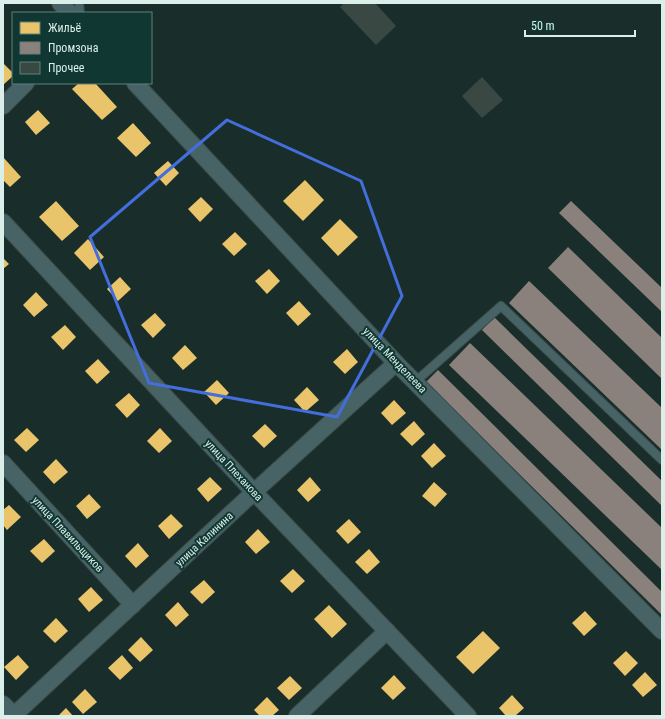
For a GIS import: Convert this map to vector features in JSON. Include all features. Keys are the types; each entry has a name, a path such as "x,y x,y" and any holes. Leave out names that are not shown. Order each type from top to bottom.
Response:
{"street":[{"path":"60,3 69,12"},
{"path":"3,106 25,84"},
{"name":"улица Менделеева","path":"136,84 396,363 662,631"},
{"name":"улица Плеханова","path":"3,222 254,492 468,716"},
{"name":"улица Калинина","path":"10,711 133,605 254,492 396,363"},
{"name":"улица Плавильщиков","path":"3,463 133,605"},
{"path":"297,716 387,631"}],"lane":[{"path":"415,382 502,306 662,460"}],"highlighted area":[{"path":"227,120 361,181 402,296 337,417 149,383 90,237"}],"building: Жильё":[{"path":"3,63 12,72 12,77 3,85"},
{"path":"78,84 96,84 117,107 102,120 72,89"},
{"path":"38,110 50,123 36,135 25,122"},
{"path":"133,123 151,143 136,157 117,138"},
{"path":"3,157 21,177 10,187 3,180"},
{"path":"168,161 179,173 166,186 154,173"},
{"path":"305,180 324,200 303,221 283,201"},
{"path":"201,197 213,209 200,222 188,209"},
{"path":"56,201 79,226 62,241 39,217"},
{"path":"340,219 358,237 338,256 321,238"},
{"path":"235,232 247,244 234,256 222,244"},
{"path":"88,239 104,257 90,270 74,253"},
{"path":"3,258 9,264 3,269"},
{"path":"269,269 280,281 267,294 255,281"},
{"path":"120,277 131,289 118,301 107,289"},
{"path":"36,292 48,305 34,317 23,305"},
{"path":"299,301 311,314 298,326 286,313"},
{"path":"155,313 166,325 153,338 141,325"},
{"path":"65,325 76,337 63,350 51,337"},
{"path":"185,345 197,358 183,370 172,358"},
{"path":"347,349 358,362 345,374 333,362"},
{"path":"98,359 110,372 97,384 85,371"},
{"path":"217,380 229,393 216,405 204,392"},
{"path":"307,387 319,400 305,412 294,400"},
{"path":"129,393 140,405 127,418 115,405"},
{"path":"394,400 406,413 392,425 381,413"},
{"path":"414,421 425,434 412,446 400,434"},
{"path":"265,424 277,436 264,448 252,436"},
{"path":"27,428 39,440 26,452 14,440"},
{"path":"160,428 172,441 159,453 147,441"},
{"path":"434,443 446,456 432,468 421,456"},
{"path":"56,459 68,472 54,484 43,472"},
{"path":"210,477 222,489 208,502 197,489"},
{"path":"310,477 321,490 308,502 297,490"},
{"path":"434,482 447,494 435,507 422,496"},
{"path":"89,494 101,507 87,519 76,506"},
{"path":"9,505 21,517 7,530 3,525 3,510"},
{"path":"171,514 183,526 169,539 158,526"},
{"path":"349,519 361,532 348,544 336,531"},
{"path":"258,529 270,542 256,554 245,542"},
{"path":"44,539 55,551 42,563 30,551"},
{"path":"138,543 149,556 136,568 125,556"},
{"path":"369,549 380,562 367,574 355,562"},
{"path":"293,569 305,581 292,593 280,581"},
{"path":"204,580 215,592 202,604 190,592"},
{"path":"91,587 103,600 89,612 78,599"},
{"path":"178,602 189,615 176,627 165,615"},
{"path":"329,605 347,624 332,638 314,619"},
{"path":"585,611 597,624 584,636 572,623"},
{"path":"56,618 68,631 55,643 43,631"},
{"path":"483,631 500,648 473,674 456,657"},
{"path":"141,637 153,650 140,662 128,650"},
{"path":"626,651 638,663 625,676 613,663"},
{"path":"18,655 29,667 16,680 4,667"},
{"path":"122,655 133,668 120,680 108,668"},
{"path":"645,672 657,685 643,697 632,685"},
{"path":"394,675 406,688 393,700 381,688"},
{"path":"290,676 302,688 289,700 277,688"},
{"path":"85,689 97,702 83,714 72,702"},
{"path":"512,695 524,708 515,716 506,716 499,708"},
{"path":"267,697 279,710 272,716 260,716 254,710"},
{"path":"66,708 73,716 58,716"}],"building: Промзона":[{"path":"571,201 662,288 662,312 559,213"},
{"path":"568,247 662,338 662,379 548,268"},
{"path":"529,281 662,408 662,450 509,303"},
{"path":"494,317 662,481 662,506 482,330"},
{"path":"470,343 662,528 662,570 449,365"},
{"path":"438,370 662,592 662,615 426,382"}],"building: Прочее":[{"path":"344,3 375,3 396,26 376,45 340,7"},
{"path":"482,77 503,100 482,118 462,96"}]}
